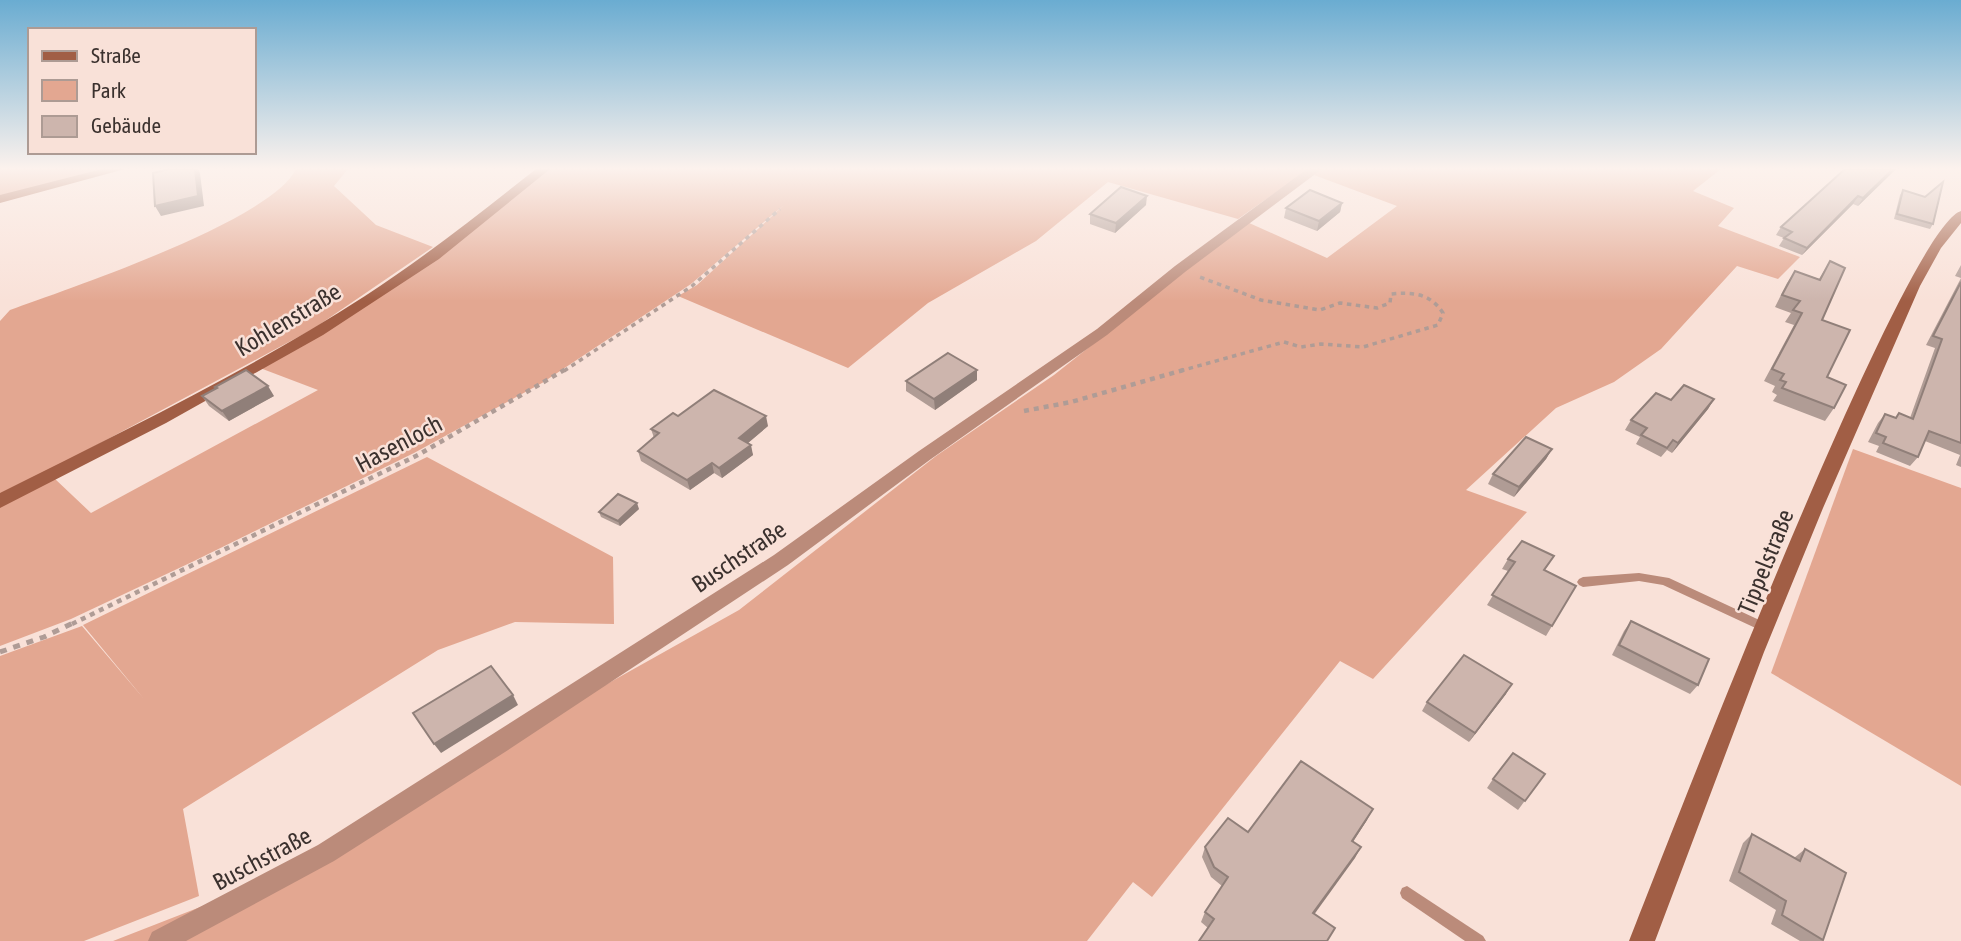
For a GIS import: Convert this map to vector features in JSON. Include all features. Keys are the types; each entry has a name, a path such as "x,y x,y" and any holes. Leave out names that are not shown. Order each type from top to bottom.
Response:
{"street":[{"name":"Kohlenstraße","path":"0,501 206,394 329,323 418,267 488,213"},
{"name":"Buschstraße","path":"161,941 326,853 498,745 782,560 925,455 1102,332 1180,269 1256,213"},
{"name":"Tippelstraße","path":"1642,941 1712,759 1847,432 1928,259 1946,229 1961,215"}],"lane":[{"path":"1583,582 1639,577 1665,581 1766,628"},
{"path":"1407,893 1478,941"}],"path":[{"name":"Hasenloch","path":"0,652 44,637 198,564 418,455 543,386 692,286 776,213"},
{"path":"1018,412 1071,401 1284,342 1301,347 1321,344 1363,347 1438,325 1443,313 1436,300 1418,292 1391,294 1390,303 1377,309 1340,303 1320,310 1261,300 1180,269"}],"green space":[{"path":"244,213 363,213 376,225 433,247 313,329 0,497 0,321 10,310 166,251"},
{"path":"485,213 775,213 691,284 542,383 414,453 192,562 71,619 0,646 0,505 54,478 91,513 318,390 260,368 326,329"},
{"path":"775,213 1070,213 1036,241 928,303 848,368 678,296 697,285"},
{"path":"1217,213 1247,213 1238,219"},
{"path":"1388,213 1730,213 1718,226 1800,257 1778,279 1737,266 1661,349 1614,382 1556,408 1466,490 1527,512 1373,679 1340,661 1152,897 1133,882 1087,941 113,941 336,854 598,689 739,610 936,456 1054,375 1247,222 1327,258"},
{"path":"1853,449 1961,488 1961,786 1771,673"},
{"path":"427,457 613,557 614,624 515,622 438,650 183,809 199,896 84,941 0,941 0,656 82,626 144,699 83,625"}],"building":[{"path":"1091,213 1128,213 1116,223"},
{"path":"1298,213 1329,213 1319,221"},
{"path":"1797,213 1841,213 1807,248 1784,238 1792,232 1781,227"},
{"path":"1897,213 1936,213 1933,224"},
{"path":"1830,261 1845,268 1822,320 1850,330 1827,377 1846,385 1834,408 1782,388 1786,382 1780,380 1784,374 1772,369 1802,313 1793,310 1800,301 1782,295 1795,271 1820,280"},
{"path":"1961,282 1961,443 1929,431 1918,457 1883,443 1886,437 1876,433 1885,414 1896,418 1899,413 1913,419 1942,339 1933,336"},
{"path":"948,353 977,370 934,399 906,381"},
{"path":"246,370 268,386 222,411 202,396 217,388 215,387"},
{"path":"1684,385 1714,399 1678,443 1673,440 1667,448 1641,435 1647,428 1631,420 1656,393 1671,400"},
{"path":"714,390 766,416 739,438 751,445 719,468 712,463 687,480 638,451 659,433 651,429 673,413 678,416"},
{"path":"1526,437 1552,449 1519,487 1493,474"},
{"path":"618,494 637,503 618,521 599,512"},
{"path":"1522,541 1554,556 1544,570 1576,586 1552,626 1492,595 1515,562 1508,559"},
{"path":"1631,621 1709,659 1698,685 1619,645"},
{"path":"1464,655 1512,684 1475,733 1427,702"},
{"path":"491,666 513,695 434,744 413,713"},
{"path":"1513,753 1545,774 1525,801 1493,779"},
{"path":"1301,761 1373,809 1352,841 1361,847 1313,913 1335,928 1327,941 1199,941 1214,919 1205,912 1228,877 1214,867 1205,847 1228,818 1248,832"},
{"path":"1752,834 1800,861 1805,849 1846,873 1823,940 1782,915 1786,901 1739,872"}]}
